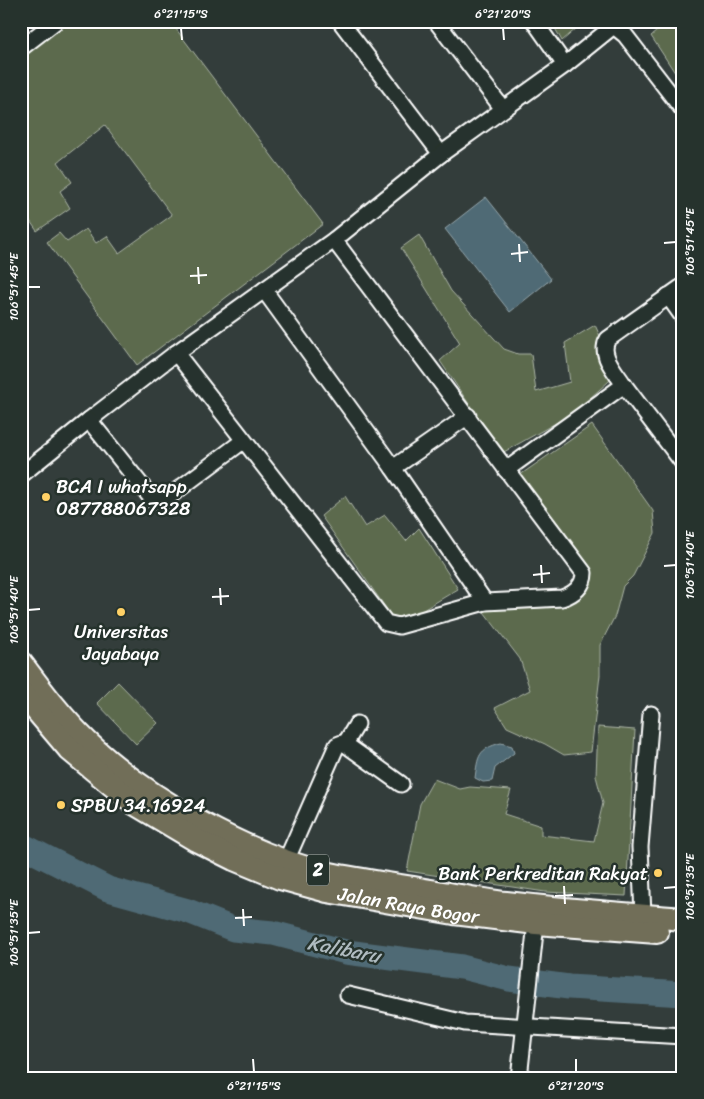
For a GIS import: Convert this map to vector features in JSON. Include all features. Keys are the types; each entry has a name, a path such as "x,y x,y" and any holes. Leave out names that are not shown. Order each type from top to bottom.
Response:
{"highway":[{"name":"Jalan Raya Bogor","path":"21,664 54,706 138,795 244,844 286,861 329,874 505,903 683,919"},
{"name":"Jalan Raya Bogor","path":"21,692 70,750 138,795 196,840 234,859 280,878 337,892 454,913 536,923 683,934"}],"street":[{"path":"21,48 56,21"},
{"path":"340,21 441,154"},
{"path":"436,21 503,109"},
{"path":"534,21 565,65"},
{"path":"21,475 176,353 334,240 441,154 565,65 618,24 683,110"},
{"path":"176,353 386,623 399,626 485,602 562,598 578,588 584,578 584,572 334,240"},
{"path":"683,286 605,343 605,355 624,385 683,463"},
{"path":"264,290 393,468 485,602"},
{"path":"668,296 683,317"},
{"path":"506,470 624,385"},
{"path":"393,468 468,416"},
{"path":"89,420 152,500 158,502 163,501 243,441"},
{"path":"643,916 640,847 651,714"},
{"path":"345,744 357,724"},
{"path":"286,861 335,747 340,743 345,744 401,784"},
{"path":"519,1078 536,923"},
{"path":"348,995 465,1023 683,1036"}],"green space":[{"path":"69,21 170,21 323,224 137,365 47,242 59,233 67,242 86,229 96,243 107,236 119,253 172,215 105,125 58,162 72,182 60,191 70,208 37,231 21,208 21,57"},
{"path":"551,21 585,21 562,41"},
{"path":"669,21 683,21 683,85 651,36"},
{"path":"419,235 451,291 504,349 518,354 531,354 536,392 570,382 565,343 595,325 617,374 572,414 502,453 440,361 460,343 401,248"},
{"path":"592,425 653,511 655,533 633,576 623,586 615,616 600,645 600,675 591,752 564,755 507,727 495,708 530,690 520,659 481,608 565,602 583,563 566,534 520,475"},
{"path":"345,496 365,527 385,515 406,541 419,528 458,589 398,625 321,516"},
{"path":"118,682 158,723 136,744 97,703"},
{"path":"598,727 635,730 626,896 545,892 407,871 420,804 434,779 460,789 470,787 511,790 504,814 541,826 541,835 594,841 603,803 596,776"}],"water":[{"path":"486,197 551,279 510,312 445,229"},
{"path":"501,743 512,746 514,753 495,768 492,781 483,782 475,778 480,754 493,745"}],"waterway":[{"name":"Kalibaru","path":"21,845 108,889 188,911 233,929 273,933 346,952 462,967 509,979 569,987 683,994"}],"place":[{"name":"BCA I whatsapp 087788067328","path":"46,497"},
{"name":"Universitas Jayabaya","path":"121,612"},
{"name":"SPBU 34.16924","path":"61,805"},
{"name":"Bank Perkreditan Rakyat","path":"658,873"}]}
